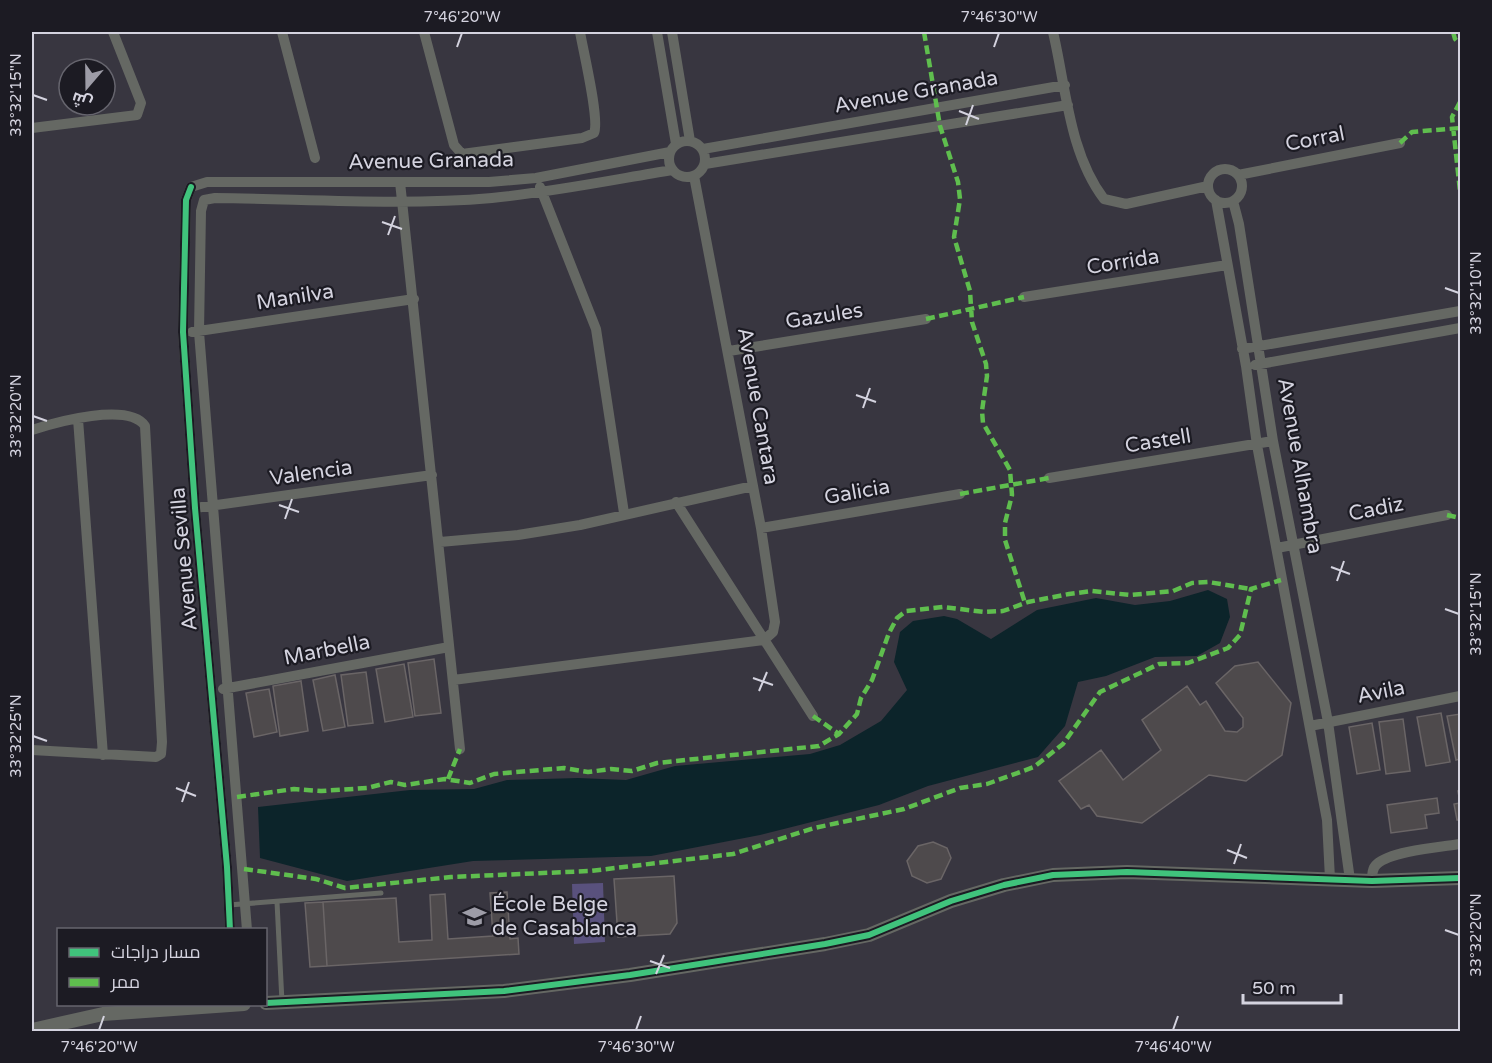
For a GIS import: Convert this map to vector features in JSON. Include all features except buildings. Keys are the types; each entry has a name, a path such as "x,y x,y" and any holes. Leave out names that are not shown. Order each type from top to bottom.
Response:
{"street":[{"path":"32,128 137,115 141,104 113,32"},
{"path":"282,32 315,158"},
{"path":"427,32 454,144 462,154 582,138 594,133 596,128 594,110 580,32"},
{"path":"657,32 673,148 672,170 682,177 694,176 705,164 703,149 690,141 672,32"},
{"path":"1053,32 1068,105 1088,177 1104,200 1126,204 1208,186"},
{"name":"Avenue Granada","path":"703,149 1065,85"},
{"name":"Avenue Granada","path":"705,164 1068,105"},
{"path":"673,148 690,141"},
{"name":"Corral","path":"1238,175 1400,142"},
{"name":"Avenue Granada","path":"191,187 207,182 489,182 536,178 673,148"},
{"path":"1230,169 1238,175 1242,188 1233,201 1216,200 1208,186 1210,178 1219,170 1230,169"},
{"name":"Avenue Granada","path":"204,200 214,198 403,200 490,198 542,192 672,170"},
{"name":"Avenue Cantara","path":"694,176 761,528 775,622 773,632 764,640"},
{"path":"536,178 596,329 624,513"},
{"path":"400,182 440,542 460,749"},
{"path":"191,187 204,200"},
{"name":"Avenue Sevilla","path":"191,187 186,200 183,332 195,508 213,690 230,928"},
{"name":"Avenue Sevilla","path":"204,200 201,211 198,332 229,689 232,754 251,904 247,928"},
{"name":"Avenue Alhambra","path":"1216,200 1246,366 1257,445 1327,820 1330,879"},
{"name":"Avenue Alhambra","path":"1233,201 1239,224 1273,441 1328,722 1350,880"},
{"name":"Corrida","path":"1024,297 1227,265"},
{"name":"Manilva","path":"183,332 198,332 414,299"},
{"path":"1242,349 1461,311"},
{"name":"Gazules","path":"729,351 926,319"},
{"path":"1246,366 1461,328"},
{"path":"32,430 78,419 118,414 129,415 141,420 147,437 162,751 156,757 103,756 32,750"},
{"path":"78,419 103,756"},
{"name":"Castell","path":"1049,478 1273,441"},
{"name":"Valencia","path":"195,508 432,475"},
{"path":"440,542 560,528 753,486"},
{"name":"Galicia","path":"761,528 960,494"},
{"path":"676,502 813,716"},
{"name":"Cadiz","path":"1277,548 1447,515"},
{"path":"453,680 764,640"},
{"name":"Marbella","path":"213,690 229,689 449,647"},
{"name":"Avila","path":"1310,726 1461,696"},
{"path":"1372,881 1372,872 1377,864 1390,857 1461,844"},
{"path":"267,1004 504,991 620,976 825,944 869,935 951,901 1004,885 1053,875 1127,872 1372,881 1461,878"},
{"path":"32,1030 103,1014 221,1006"}],"lane":[{"path":"229,905 381,893"},
{"path":"278,902 282,1003"}],"shaded area":[{"path":"603,883 605,942 574,944 572,884"}],"water":[{"path":"1208,590 1227,599 1230,617 1220,643 1197,656 1155,657 1106,676 1078,682 1065,726 1038,757 928,786 879,805 760,835 651,856 473,861 347,881 260,858 258,807 410,790 474,789 507,780 578,778 626,780 675,766 810,754 840,745 881,721 907,690 894,662 900,632 913,621 944,616 957,619 991,639 1037,610 1096,598 1135,605 1170,601"}],"marked path":[{"path":"924,32 940,126 958,182 960,199 954,237 970,291 972,322 986,364 983,423 1010,470 1012,495 1005,523 1005,540 1025,603"},
{"path":"1453,32 1460,44"},
{"path":"1460,102 1452,117 1460,191"},
{"path":"1400,143 1412,132 1460,128"},
{"path":"926,319 1024,297"},
{"path":"960,494 1049,478"},
{"path":"1447,515 1460,518"},
{"path":"244,869 316,879 345,888 451,877 590,871 733,854 814,828 904,809 960,788 987,784 1034,767 1063,744 1100,692 1159,664 1188,663 1228,648 1240,635 1251,589 1281,580"},
{"path":"237,797 294,789 321,791 367,788 391,782 405,785 445,779 470,783 494,774 564,768 588,772 611,769 632,771 657,763 819,746 839,734 857,714 861,698 872,680 889,633 897,618 906,611 943,607 984,612 1003,611 1028,602 1069,594 1092,591 1130,595 1173,591 1192,583 1208,582 1251,589"},
{"path":"813,716 839,734"},
{"path":"448,779 460,749"}],"cycle path":[{"path":"191,187 186,200 183,332 195,508 227,867 230,928"},
{"path":"267,1003 504,991 630,975 825,944 869,935 951,901 1004,885 1053,875 1127,872 1372,881 1460,878"}],"place":[{"name":"École Belge de Casablanca","path":"474,916"}]}
